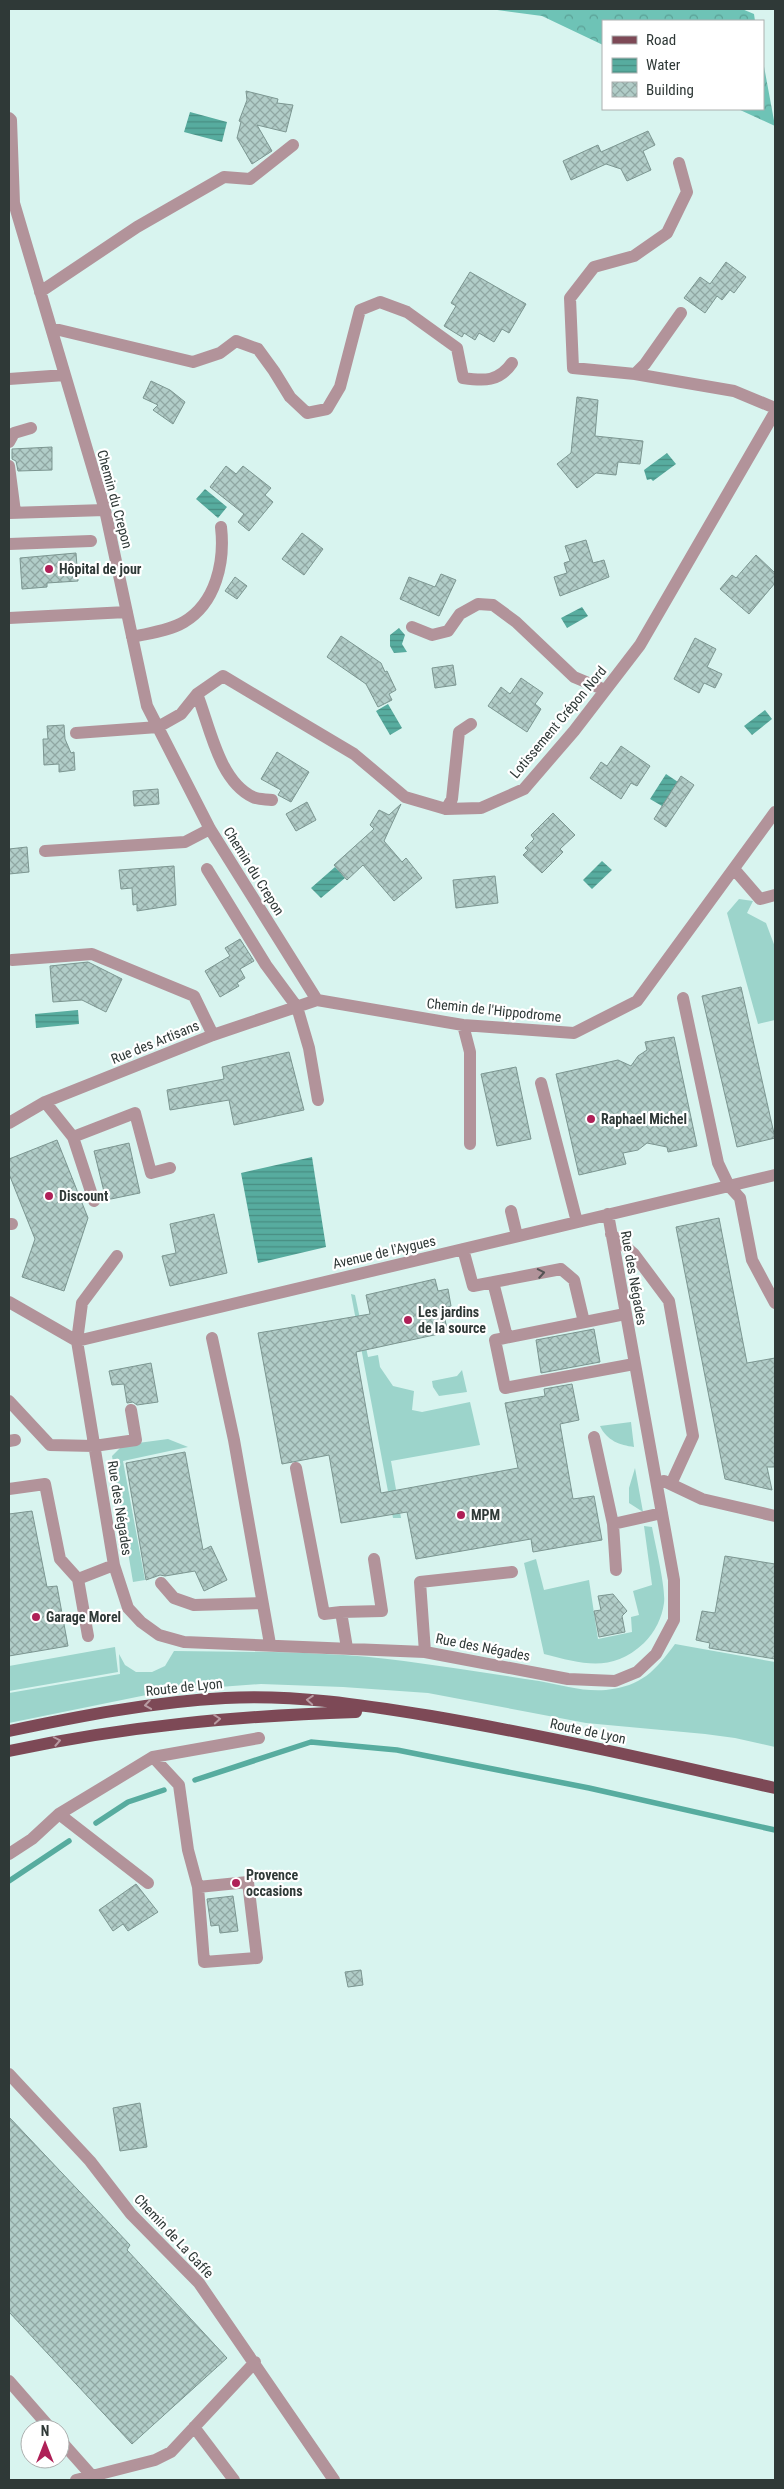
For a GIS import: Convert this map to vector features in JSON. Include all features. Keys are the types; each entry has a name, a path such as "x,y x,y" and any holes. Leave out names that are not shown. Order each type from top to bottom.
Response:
{"main road":[{"name":"Route de Lyon","path":"9,1731 105,1712 159,1704 227,1698 313,1700 394,1710 572,1742 775,1788"},
{"name":"Route de Lyon","path":"9,1751 116,1730 179,1722 253,1716 394,1710"}],"street":[{"name":"Chemin du Crepon","path":"9,118 11,120 14,203 105,510 147,706 210,829 317,1000"},
{"path":"40,292 137,227 224,177 250,179 293,145"},
{"path":"679,163 687,192 667,233 634,256 594,267 570,298 573,368 635,374 734,391 775,408"},
{"path":"51,328 194,362 220,352 236,341 258,349 290,397 307,414 327,409 340,387 360,310 380,302 407,312 456,348 463,378 484,381 505,373 512,362"},
{"path":"635,374 645,364 681,313"},
{"path":"9,379 65,375"},
{"name":"Lotissement Crépon Nord","path":"158,727 181,714 197,694 223,676 354,754 405,797 446,809 481,808 524,789 640,646 775,412"},
{"path":"9,442 14,434 31,428"},
{"path":"9,466 12,512 105,510"},
{"path":"132,637 183,623 204,607 215,582 223,547 221,527"},
{"path":"9,544 91,541"},
{"path":"412,627 432,636 448,631 460,614 478,604 493,605 516,622 574,677 605,690"},
{"path":"9,618 127,612"},
{"path":"197,694 221,763 233,783 254,798 272,800"},
{"path":"446,809 452,799 459,732 471,724"},
{"path":"76,734 158,727"},
{"name":"Chemin de l'Hippodrome","path":"317,1000 463,1025 574,1034 637,1001 775,812"},
{"path":"45,851 185,842 210,829"},
{"path":"207,869 266,964 297,1007 308,1048 318,1100"},
{"path":"734,870 760,899 775,896"},
{"path":"12,960 92,954 194,996 213,1035"},
{"path":"683,998 718,1163 729,1186 740,1198 752,1260 775,1303"},
{"name":"Rue des Artisans","path":"9,1123 46,1102 213,1035 317,1000"},
{"path":"463,1025 470,1052 470,1144"},
{"path":"540,1083 577,1222"},
{"path":"46,1102 73,1137 94,1201"},
{"path":"73,1137 135,1113 151,1173 170,1168"},
{"name":"Avenue de l'Aygues","path":"77,1341 775,1175"},
{"path":"511,1211 517,1236"},
{"name":"Rue des Négades","path":"117,1256 82,1303 77,1341 114,1565 128,1608 141,1622 159,1635 184,1642 270,1644 426,1652 568,1679 615,1681 637,1672 656,1654 674,1620 674,1580 608,1214"},
{"path":"611,1234 634,1254 669,1301 693,1436 671,1484"},
{"path":"463,1249 472,1286 561,1269 574,1280 584,1322"},
{"path":"493,1282 507,1337"},
{"path":"9,1302 77,1341"},
{"path":"625,1314 495,1340 505,1388 634,1364"},
{"path":"212,1338 234,1440 270,1644"},
{"path":"9,1401 50,1445 94,1446 136,1440 131,1410"},
{"path":"594,1437 613,1524 616,1570"},
{"path":"296,1468 324,1614 382,1611 374,1559"},
{"path":"655,1477 702,1499 775,1516"},
{"path":"9,1490 45,1484 60,1559 78,1579 88,1636"},
{"path":"613,1524 662,1513"},
{"path":"78,1579 114,1565"},
{"path":"426,1652 420,1582 512,1572"},
{"path":"161,1583 174,1598 194,1605 262,1603"},
{"path":"342,1612 347,1648"},
{"path":"9,1854 32,1838 59,1814 153,1757 196,1747 259,1738"},
{"path":"153,1757 179,1785 188,1850 198,1887 204,1962 257,1958 248,1882 198,1887"},
{"path":"59,1814 148,1883"},
{"name":"Chemin de La Gaffe","path":"9,2074 90,2161 131,2214 199,2283 255,2362 334,2480"},
{"path":"76,2480 162,2457 170,2452 255,2362"},
{"path":"9,2381 42,2419"},
{"path":"194,2427 234,2480"},
{"path":"70,2451 92,2476"}],"shaded area":[{"path":"739,899 753,901 747,913 766,923 775,947 775,1020 758,1024 727,913"},
{"path":"351,1294 355,1295 368,1357 378,1355 380,1367 393,1386 414,1391 412,1410 422,1412 470,1402 480,1445 391,1461 401,1518 393,1518"},
{"path":"462,1370 467,1392 439,1396 433,1387 432,1381 457,1376"},
{"path":"631,1422 634,1447 610,1439 600,1426"},
{"path":"168,1439 188,1447 123,1461 145,1580 133,1582 112,1456 123,1445"},
{"path":"635,1468 643,1512 629,1503 629,1488"},
{"path":"644,1526 652,1527 662,1577 664,1603 662,1614 657,1624 644,1643 620,1659 597,1664 572,1661 544,1654 524,1563 536,1559 544,1590 589,1580 598,1639 632,1632 631,1617 639,1615 633,1591 652,1585"},
{"path":"675,1644 775,1662 775,1747 735,1738 705,1734 586,1723 428,1693 261,1684 166,1691 9,1723 9,1693 120,1674 119,1654 125,1665 136,1672 152,1672 165,1666 174,1651 318,1654 404,1661 581,1689 606,1690 629,1685 646,1676 661,1662"},
{"path":"115,1647 118,1672 9,1691 9,1666"}],"green space":[{"path":"490,9 742,9 754,14 755,20 602,20 602,45 542,16"},
{"path":"764,66 775,126 740,110 764,110"}],"water":[{"path":"190,112 227,122 222,142 184,132"},
{"path":"667,453 676,464 653,481 651,479 647,480 644,470"},
{"path":"205,489 227,507 218,518 196,499"},
{"path":"582,607 588,616 567,628 561,618"},
{"path":"399,628 405,635 402,644 407,652 394,653 390,646 390,635"},
{"path":"388,704 402,728 390,735 376,711"},
{"path":"765,710 772,719 752,735 744,726"},
{"path":"666,774 678,782 662,806 650,799"},
{"path":"602,861 612,870 592,889 583,880"},
{"path":"335,867 345,878 321,898 311,888"},
{"path":"78,1010 79,1024 36,1028 35,1014"},
{"path":"312,1157 326,1247 258,1263 241,1173"}],"building":[{"path":"246,91 278,99 277,103 293,105 286,132 257,125 272,151 252,164 237,138 241,122 239,121 247,100"},
{"path":"648,131 655,145 643,151 651,170 627,181 621,169 606,164 571,180 563,161 598,145 601,152"},
{"path":"726,262 746,277 734,293 730,290 722,300 717,296 705,313 684,298 700,277 710,284"},
{"path":"470,272 526,304 509,333 502,329 494,342 479,333 475,340 464,333 462,337 444,326 456,306 451,303"},
{"path":"151,381 170,390 185,402 173,424 153,410 158,405 143,398"},
{"path":"577,397 598,400 595,436 643,441 640,464 618,462 616,475 596,473 577,488 557,464 571,453"},
{"path":"52,447 52,470 18,471 16,461 12,459 12,449"},
{"path":"226,466 236,474 243,466 271,488 265,495 273,502 249,531 238,522 244,514 210,487"},
{"path":"302,533 323,549 304,575 282,559"},
{"path":"586,540 593,563 604,560 609,577 560,596 554,577 567,573 564,563 570,561 565,546"},
{"name":"Hôpital de jour","path":"76,553 78,581 47,583 47,587 22,589 20,558"},
{"path":"756,555 775,573 775,583 749,614 720,589 732,575 736,578"},
{"path":"441,574 456,580 439,616 400,599 409,577 435,587"},
{"path":"235,577 247,586 237,599 225,591"},
{"path":"341,636 381,663 396,690 389,694 392,700 378,707 366,684 327,657"},
{"path":"695,638 716,649 707,667 722,674 715,688 704,683 699,693 674,679"},
{"path":"453,665 456,685 435,688 432,668"},
{"path":"521,678 543,693 535,704 541,709 527,732 488,706 501,687 510,694"},
{"path":"64,725 65,739 71,753 74,752 75,770 59,772 59,764 44,765 43,739 48,739 47,726"},
{"path":"621,746 650,766 637,786 631,783 621,799 590,778 601,762 607,766"},
{"path":"277,752 309,772 291,802 278,795 281,790 261,779"},
{"path":"681,776 694,785 666,827 654,819"},
{"path":"158,789 159,804 134,806 133,791"},
{"path":"307,802 316,820 296,831 286,814"},
{"path":"401,804 384,841 402,862 406,858 422,878 394,901 363,865 347,880 334,865 374,829 370,825 379,810 389,815"},
{"path":"553,813 575,835 560,849 563,852 542,873 523,855 528,850 525,848 534,839 531,835"},
{"path":"27,847 29,872 9,874 9,849"},
{"path":"174,866 176,905 137,911 137,904 133,905 132,888 121,889 119,870"},
{"path":"495,876 498,903 456,908 453,880"},
{"path":"240,939 254,961 240,969 245,978 237,983 239,986 220,997 205,971 230,956 225,948"},
{"path":"88,962 122,979 106,1012 82,1000 53,1002 50,966"},
{"path":"741,987 775,1138 737,1147 702,996"},
{"path":"674,1037 697,1146 668,1152 667,1147 647,1143 638,1150 623,1153 626,1164 579,1175 556,1074 618,1060 631,1066 638,1056 647,1050 645,1042"},
{"path":"289,1052 304,1110 234,1125 229,1100 170,1110 167,1090 224,1079 222,1067"},
{"path":"516,1067 531,1139 497,1146 481,1074"},
{"name":"Discount","path":"57,1140 88,1218 64,1291 22,1277 35,1239 9,1174 9,1159"},
{"path":"129,1143 140,1193 106,1200 94,1151"},
{"path":"214,1214 227,1273 170,1286 162,1256 176,1253 170,1224"},
{"path":"719,1218 747,1363 775,1358 775,1467 767,1467 772,1490 725,1479 676,1227"},
{"path":"435,1279 438,1291 448,1289 451,1306 442,1308 448,1332 356,1352 381,1493 518,1468 505,1403 545,1396 544,1389 572,1384 579,1420 560,1424 573,1499 594,1496 602,1540 533,1552 531,1539 416,1559 407,1512 341,1523 329,1455 282,1464 258,1333 370,1314 366,1295"},
{"path":"594,1329 600,1362 541,1373 536,1340"},
{"path":"151,1363 158,1402 137,1405 133,1402 127,1403 124,1384 112,1385 109,1371"},
{"path":"185,1452 203,1550 211,1546 227,1580 204,1591 195,1571 165,1576 160,1575 146,1580 126,1463"},
{"name":"Garage Morel","path":"32,1511 47,1587 57,1586 68,1646 9,1656 9,1514"},
{"path":"725,1556 775,1564 775,1659 709,1648 710,1643 696,1640 702,1611 715,1613"},
{"path":"613,1594 627,1611 622,1616 625,1632 599,1637 594,1611 601,1610 598,1596"},
{"path":"136,1884 158,1912 128,1931 123,1924 113,1931 99,1910"},
{"path":"233,1896 238,1931 220,1933 219,1925 211,1926 207,1899"},
{"path":"361,1970 363,1985 348,1987 345,1972"},
{"path":"140,2103 147,2147 120,2151 113,2108"},
{"path":"9,2117 130,2245 127,2250 227,2358 132,2444 9,2312"}],"waterway":[{"path":"195,1780 311,1742 397,1750 589,1788 775,1830"},
{"path":"96,1823 128,1802 164,1790"},
{"path":"9,1881 69,1841"}],"place":[{"name":"Hôpital de jour","path":"49,569"},
{"name":"Raphael Michel","path":"591,1119"},
{"name":"Discount","path":"49,1196"},
{"name":"Les jardins de la source","path":"408,1320"},
{"name":"MPM","path":"461,1515"},
{"name":"Garage Morel","path":"36,1617"},
{"name":"Provence occasions","path":"236,1883"}]}
